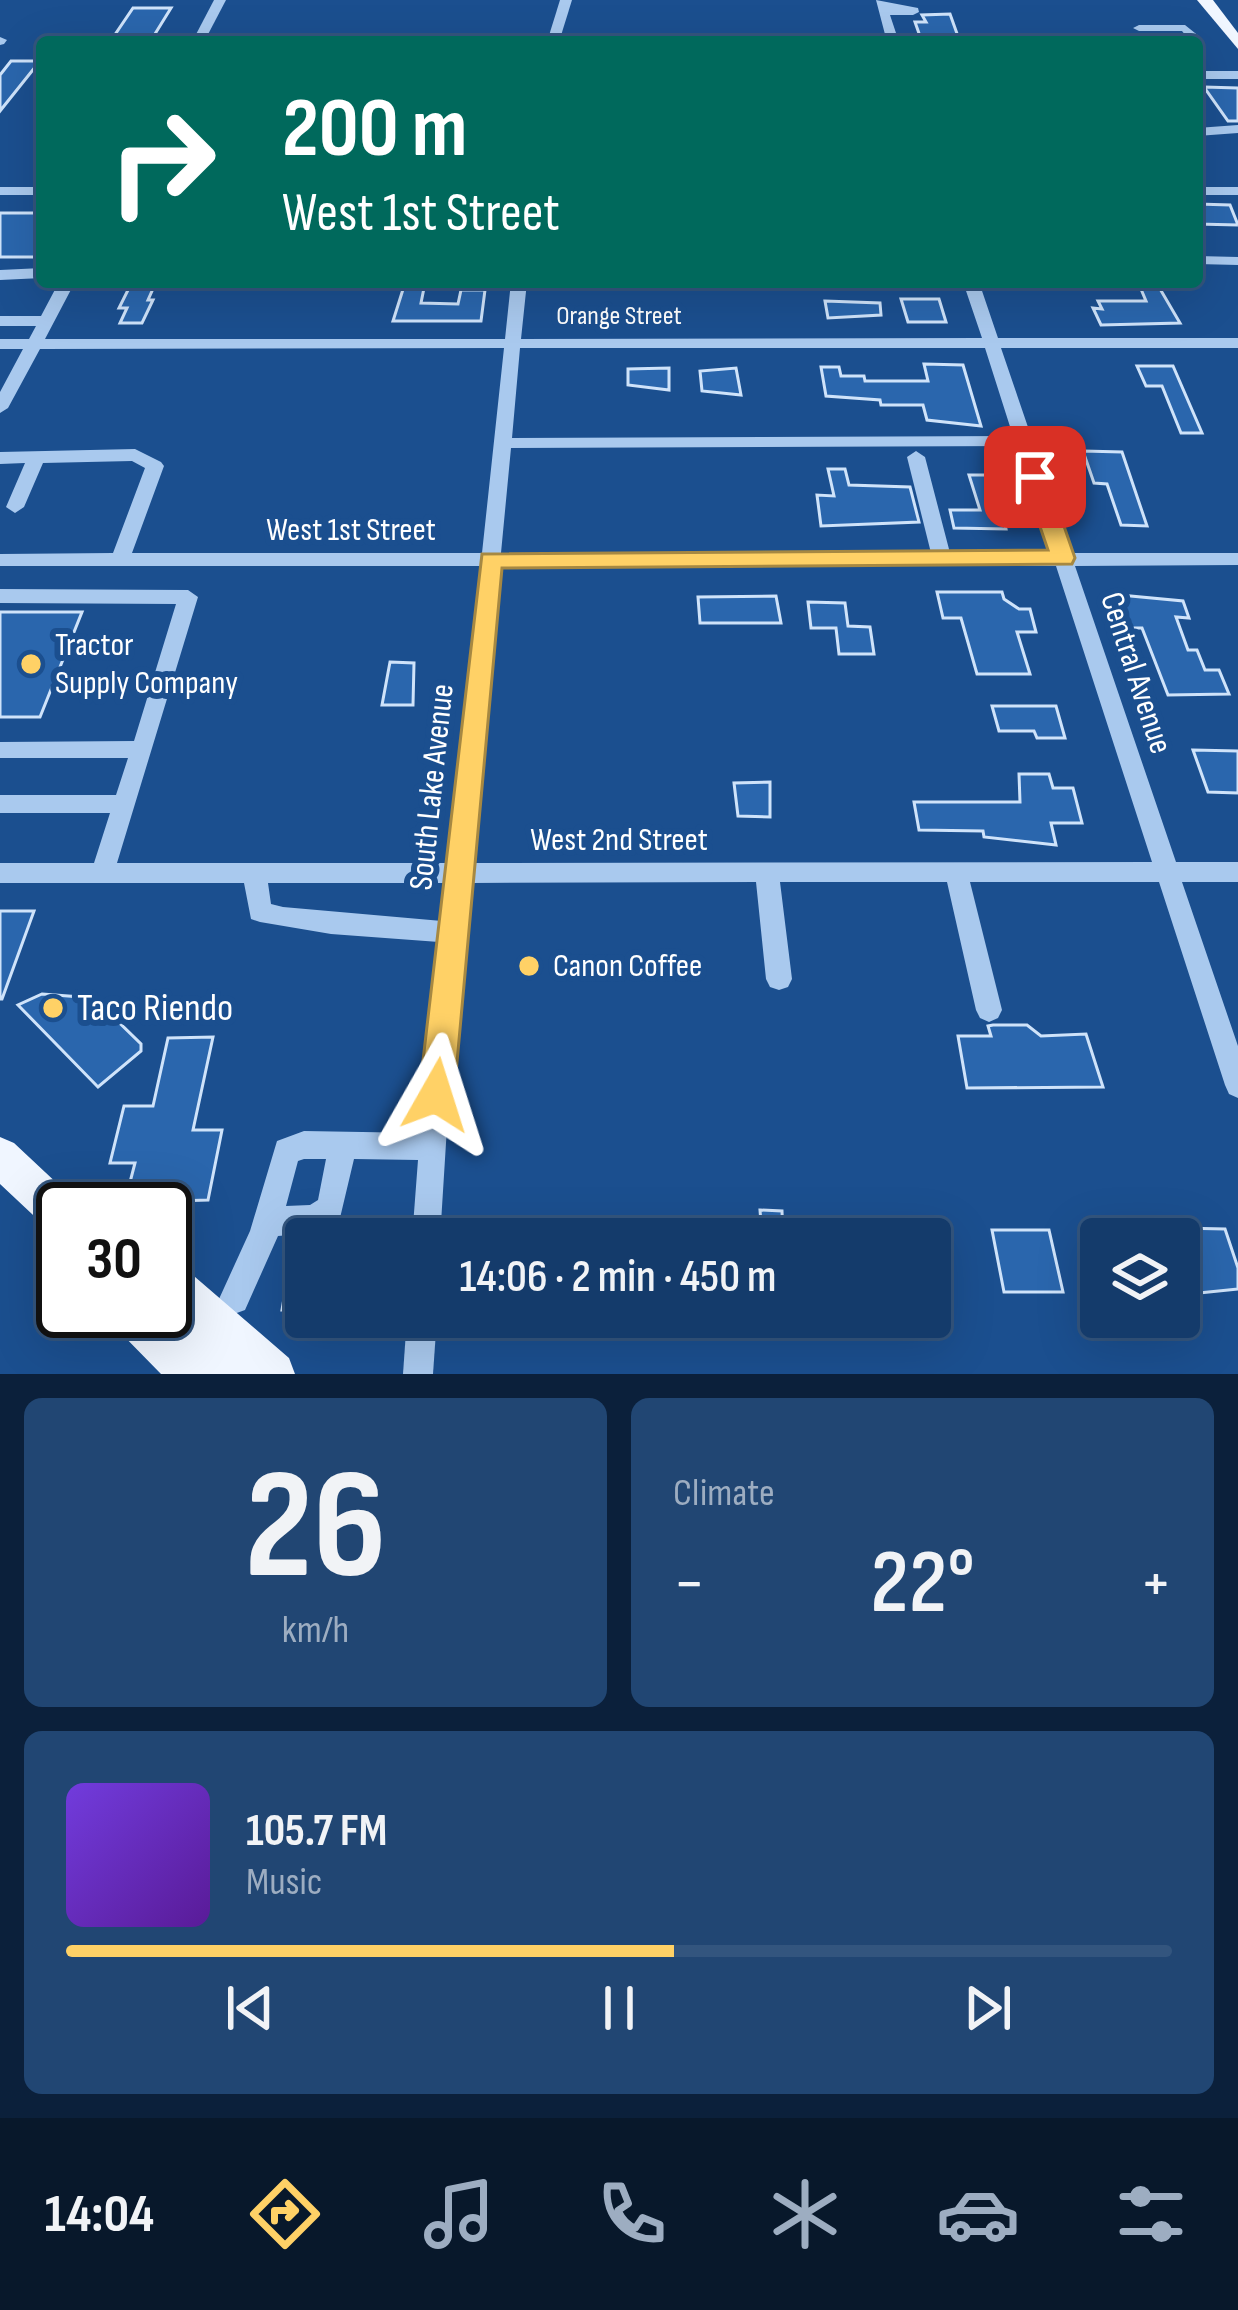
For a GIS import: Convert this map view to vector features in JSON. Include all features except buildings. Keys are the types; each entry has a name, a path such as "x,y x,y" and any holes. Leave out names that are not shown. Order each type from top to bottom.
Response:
{"main road":[{"path":"1205,0 1238,44"},
{"path":"0,1156 36,1190"},
{"path":"192,1303 273,1374"},
{"path":"156,1338 192,1374"},
{"path":"191,1338 229,1374"}],"street":[{"path":"201,36 220,0"},
{"path":"555,36 566,0"},
{"path":"882,6 891,36"},
{"path":"1127,10 1144,36"},
{"path":"1139,28 1185,28 1193,36"},
{"path":"1203,75 1238,75"},
{"path":"1203,132 1238,129"},
{"path":"0,191 36,191"},
{"path":"1203,191 1238,191"},
{"path":"1203,260 1238,260"},
{"path":"0,274 36,273"},
{"path":"0,407 64,288"},
{"name":"South Lake Avenue","path":"428,1218 518,288"},
{"name":"Central Avenue","path":"973,288 1238,1085"},
{"path":"0,321 46,321"},
{"name":"Orange Street","path":"0,344 1238,344"},
{"path":"502,443 1023,441"},
{"path":"0,458 135,454 155,466 121,560"},
{"path":"15,507 37,457"},
{"path":"916,457 942,558"},
{"name":"West 1st Street","path":"0,560 1238,559"},
{"path":"0,596 188,597 102,874"},
{"path":"0,750 142,749"},
{"path":"0,804 124,804"},
{"path":"956,872 989,1010"},
{"name":"West 2nd Street","path":"0,873 1238,872"},
{"path":"766,873 779,979"},
{"path":"255,874 260,912 296,922 453,933"},
{"path":"234,1299 266,1228 287,1151 304,1145 432,1147"},
{"path":"266,1228 314,1219 330,1208 343,1146"},
{"path":"418,1374 421,1338"}],"place":[{"name":"Tractor Supply Company","path":"31,664"},
{"name":"Canon Coffee","path":"529,966"},
{"name":"Taco Riendo","path":"53,1008"}],"route":[{"path":"436,1095 491,560 1063,558 1035,477"}]}
